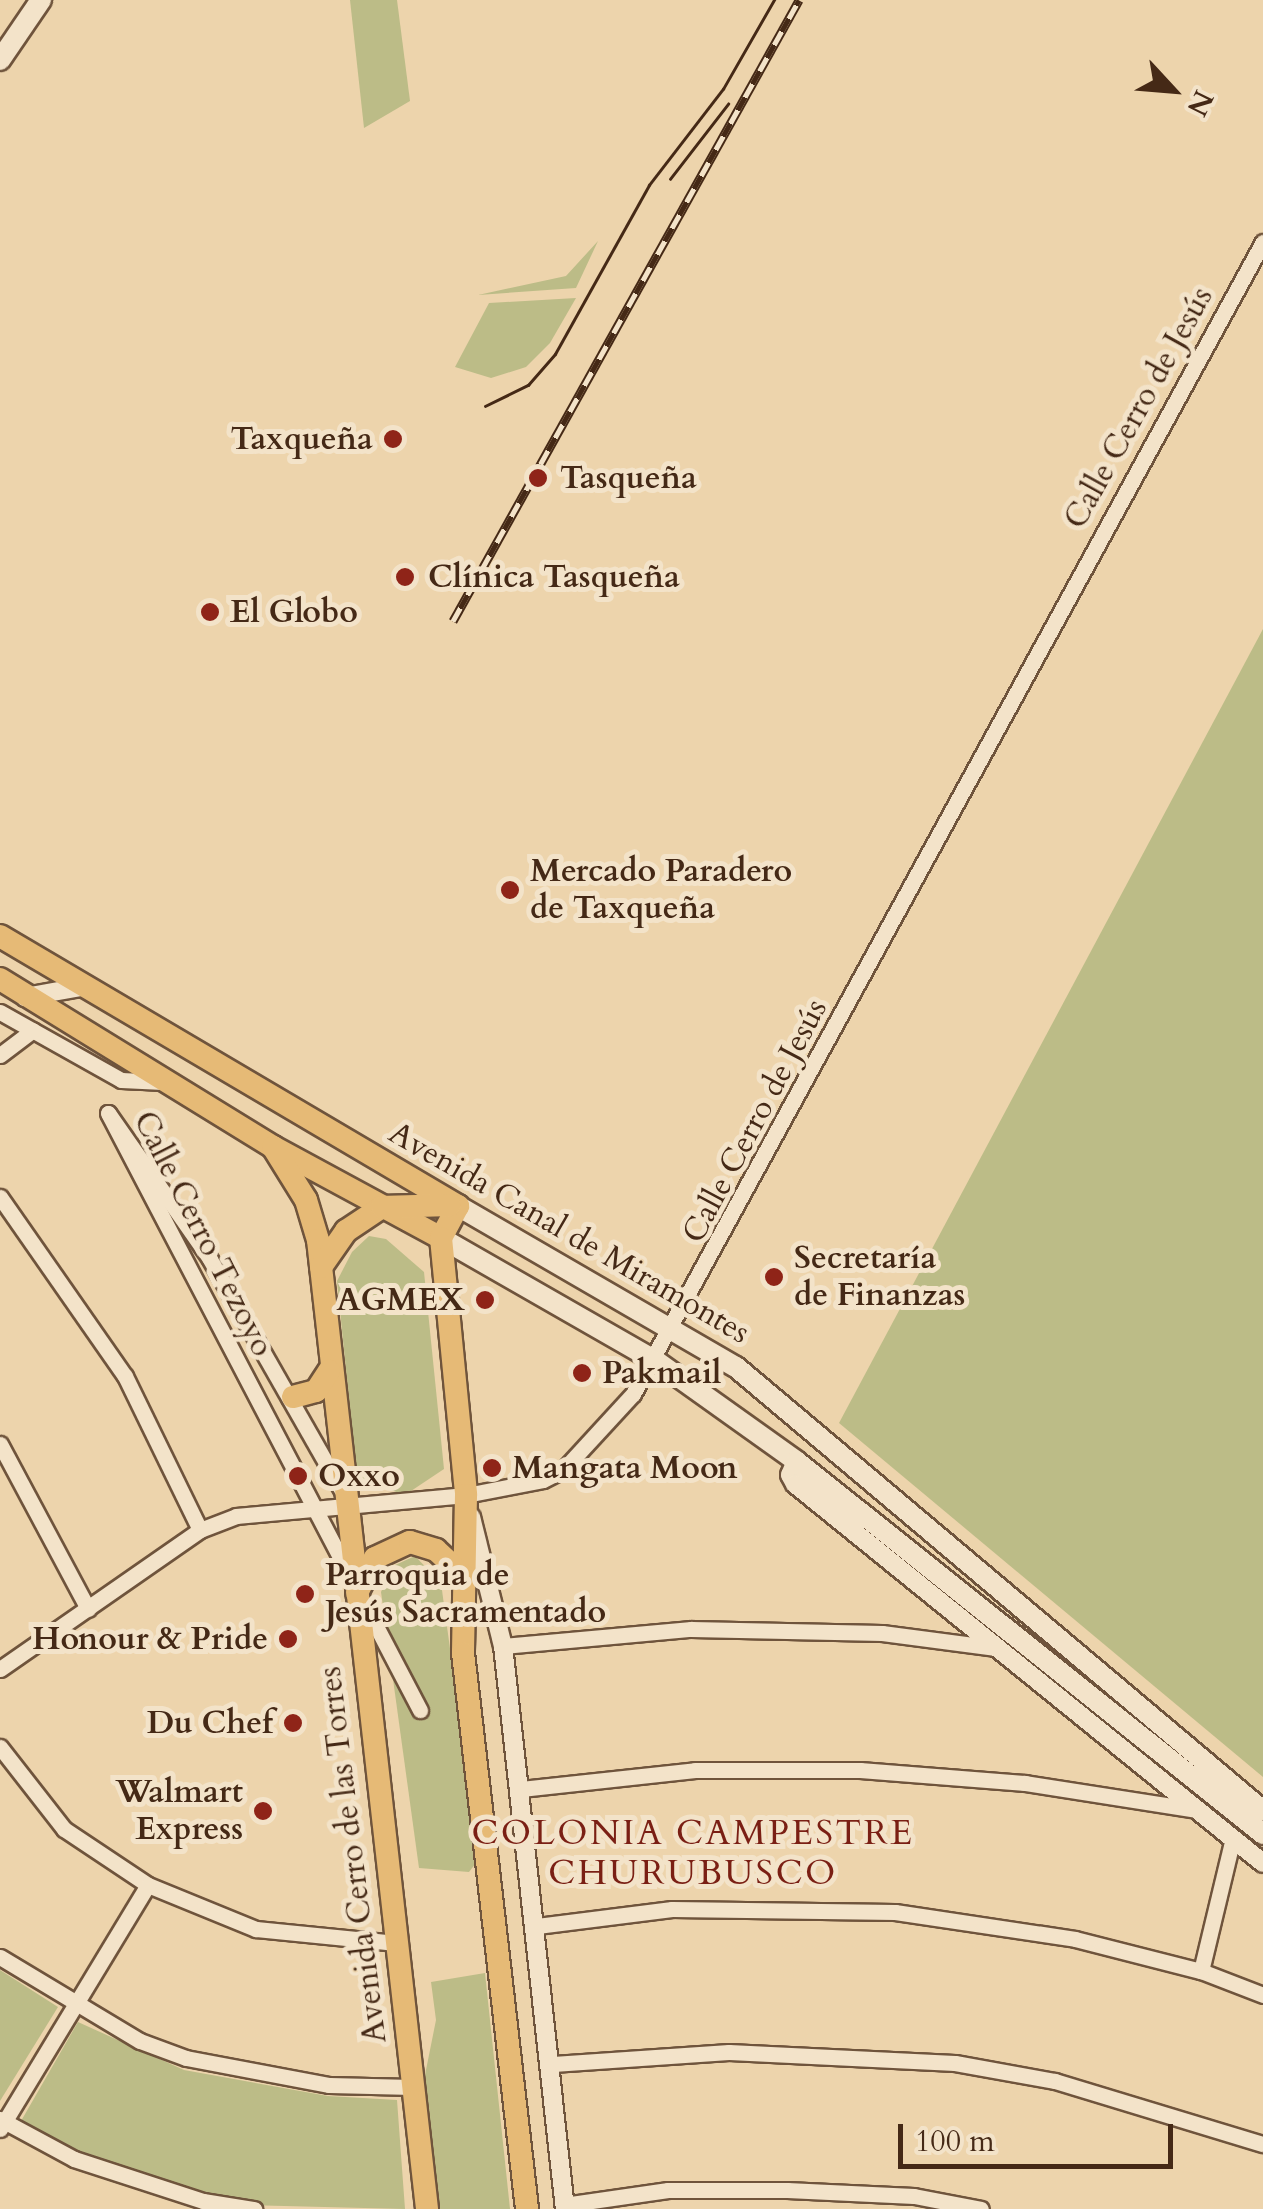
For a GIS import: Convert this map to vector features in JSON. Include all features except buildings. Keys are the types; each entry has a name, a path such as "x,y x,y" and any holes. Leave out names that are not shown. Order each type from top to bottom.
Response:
{"main road":[{"path":"0,60 41,0"},
{"name":"Avenida Canal de Miramontes","path":"0,936 458,1206 675,1328 787,1407 902,1510 1263,1811"},
{"name":"Avenida Canal de Miramontes","path":"0,980 273,1147 656,1361 796,1461 1263,1834"},
{"name":"Avenida Cerro de las Torres","path":"273,1147 313,1217 321,1267 343,1499 428,2209"},
{"path":"321,1267 346,1231 382,1208 458,1206 442,1238 466,1495 464,1653 526,2209"},
{"path":"293,1397 316,1391 330,1371"},
{"path":"796,1461 822,1456 868,1494 902,1510"},
{"path":"356,1605 367,1568 397,1544 436,1550 464,1577"}],"street":[{"name":"Calle Cerro de Jesús","path":"0,1669 200,1530 236,1516 343,1499 466,1495 563,1470 656,1361 675,1328 1263,242"},
{"name":"Avenida Canal de Miramontes","path":"0,990 32,999 87,986"},
{"name":"Avenida Canal de Miramontes","path":"0,1012 121,1080 168,1082"},
{"path":"0,1055 32,1030"},
{"name":"Calle Cerro Tezoyo","path":"343,1499 293,1397 210,1259 108,1113 420,1710"},
{"path":"0,1197 124,1376 200,1530"},
{"path":"0,1444 88,1609"},
{"name":"Avenida Canal de Miramontes","path":"796,1461 790,1475 795,1484 1263,1863"},
{"path":"466,1495 503,1646 553,2064 564,2207 668,2190 768,2190 914,2196 981,2209"},
{"path":"503,1646 691,1629 882,1633 996,1648"},
{"path":"0,1747 64,1830 148,1885 256,1929 396,1943"},
{"path":"521,1789 695,1770 860,1770 1025,1783 1201,1810"},
{"path":"1136,1802 1154,1790 1154,1772"},
{"path":"1201,1971 1233,1838"},
{"path":"148,1885 1,2123 117,2174 254,2209"},
{"path":"537,1926 672,1909 894,1912 1076,1939 1201,1971 1263,1995"},
{"path":"0,1957 74,2004 186,2058 329,2086 413,2086"},
{"path":"553,2064 729,2052 955,2063 1055,2081 1263,2144"}],"green space":[{"path":"350,0 397,0 410,101 364,128"},
{"path":"598,241 576,288 478,295 566,276"},
{"path":"576,298 550,343 526,367 491,378 455,367 489,303"},
{"path":"1263,629 1263,1777 839,1423"},
{"path":"369,1236 386,1239 424,1272 444,1469 405,1495 357,1478 337,1281 352,1252"},
{"path":"415,1556 441,1583 479,1859 469,1872 419,1868 381,1592 393,1566"},
{"path":"0,1970 58,2007 0,2101"},
{"path":"485,1973 510,2209 435,2209 422,2090 436,2020 431,1982"},
{"path":"78,2022 184,2070 328,2096 397,2100 405,2209 203,2204 17,2128"}],"tram line":[{"path":"485,406 528,385 555,354 649,185 723,89 774,0"},
{"path":"670,179 728,104"}],"railway":[{"path":"453,621 799,0"}],"place":[{"name":"Taxqueña","path":"393,439"},
{"name":"Tasqueña","path":"538,478"},
{"name":"Clínica Tasqueña","path":"405,577"},
{"name":"El Globo","path":"210,612"},
{"name":"Mercado Paradero de Taxqueña","path":"510,890"},
{"name":"Secretaría de Finanzas","path":"774,1277"},
{"name":"AGMEX","path":"485,1300"},
{"name":"Pakmail","path":"582,1373"},
{"name":"Mangata Moon","path":"492,1468"},
{"name":"Oxxo","path":"298,1476"},
{"name":"Parroquia de Jesús Sacramentado","path":"305,1594"},
{"name":"Honour & Pride","path":"288,1639"},
{"name":"Du Chef","path":"293,1723"},
{"name":"Walmart Express","path":"263,1811"}],"district":[{"name":"COLONIA CAMPESTRE CHURUBUSCO","path":"693,1853"}]}
